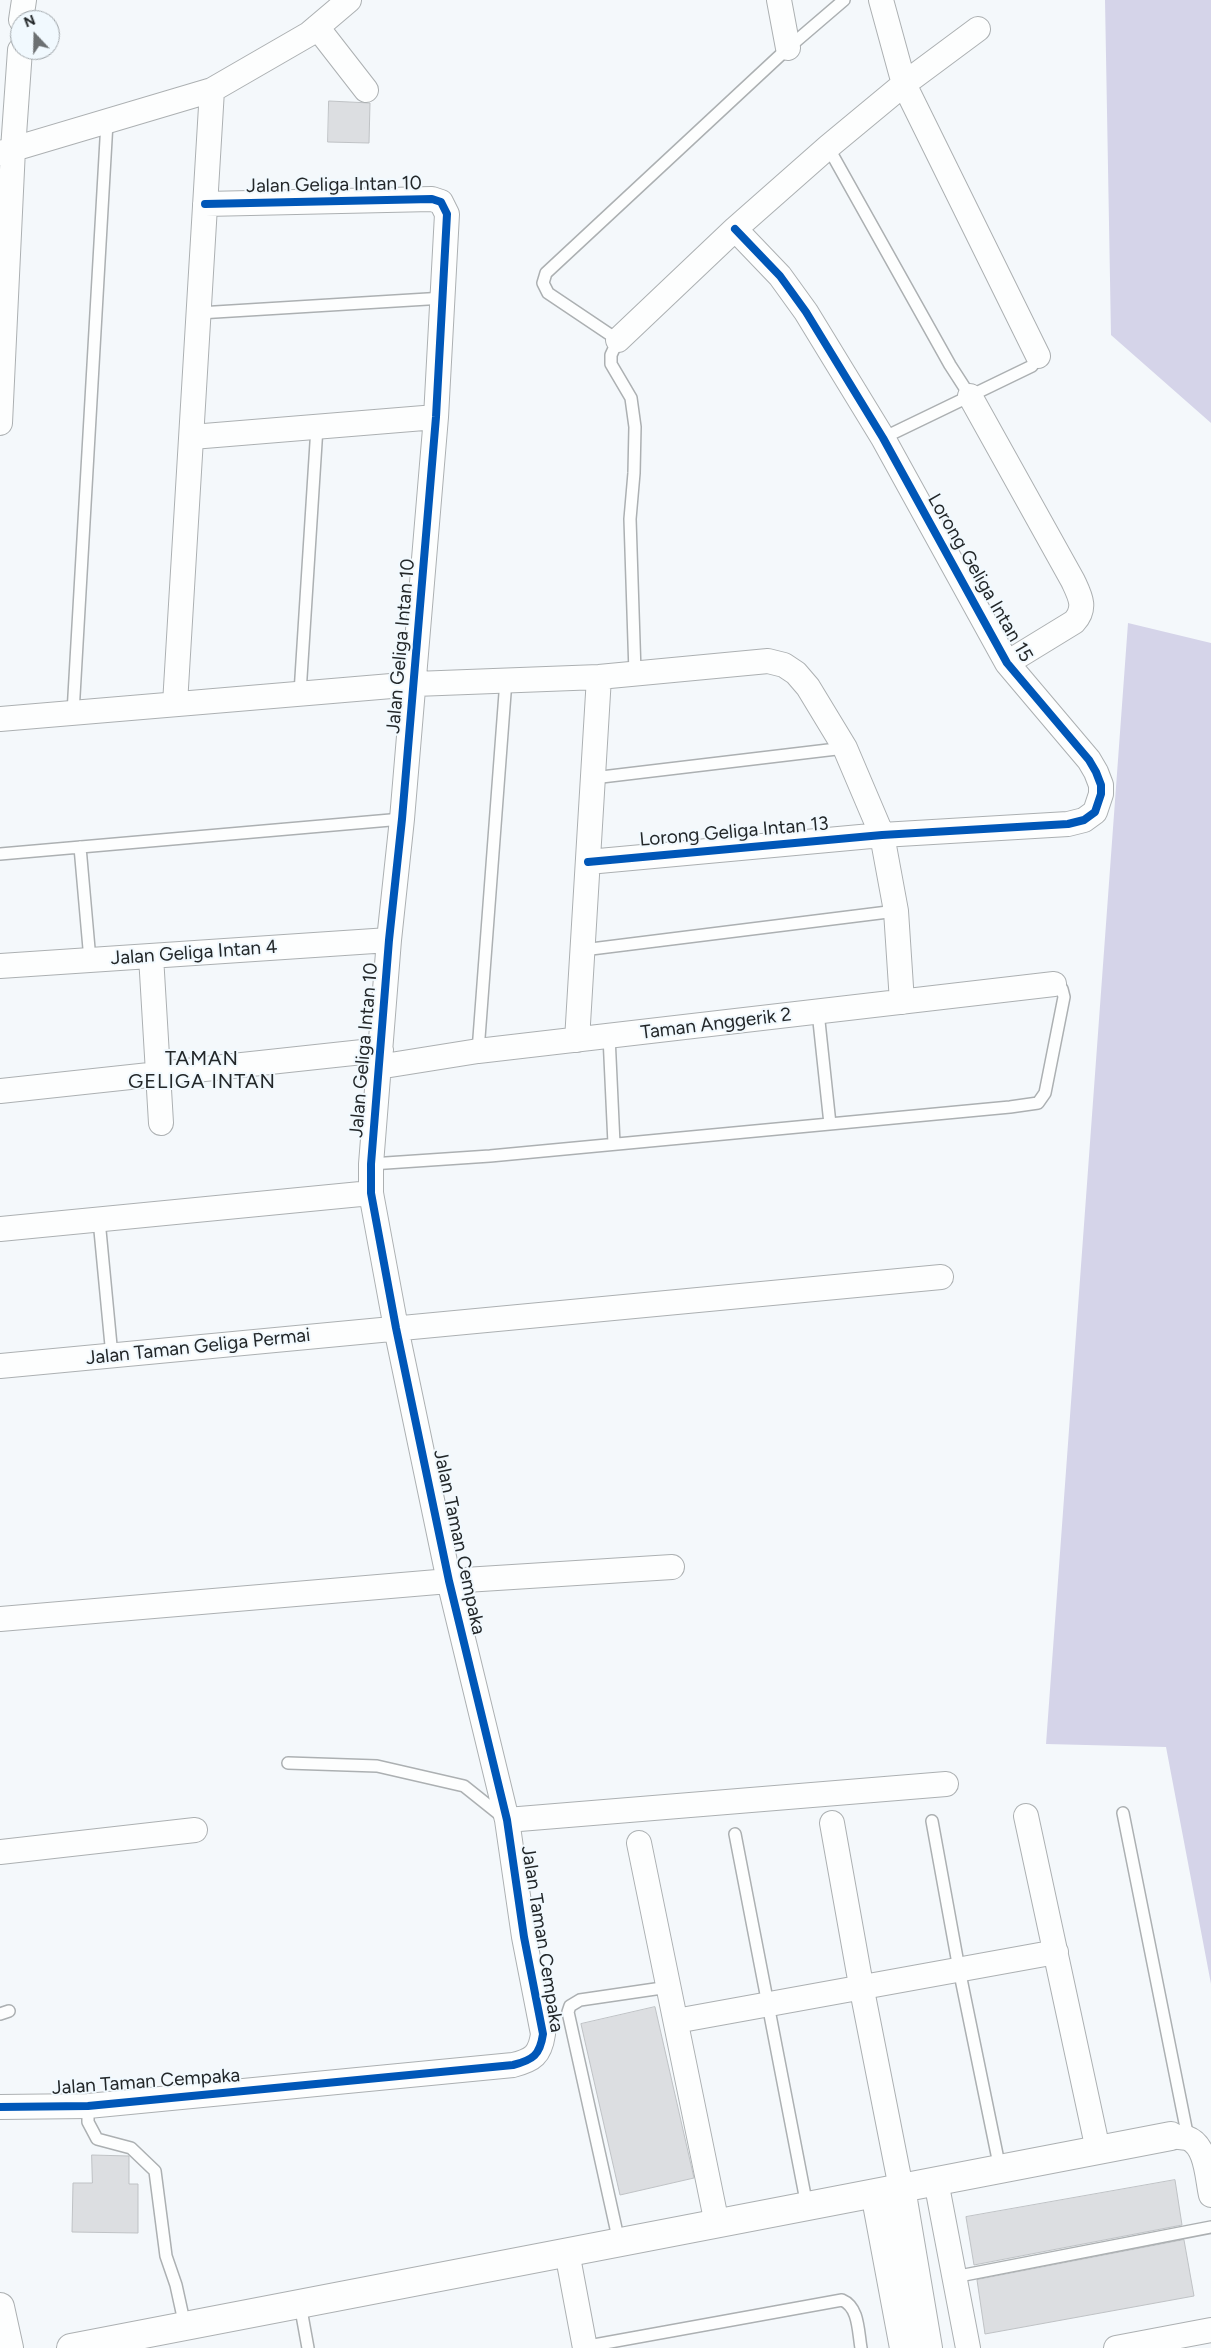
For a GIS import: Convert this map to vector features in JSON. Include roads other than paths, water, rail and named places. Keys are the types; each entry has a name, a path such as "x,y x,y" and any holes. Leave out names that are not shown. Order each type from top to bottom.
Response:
{"street":[{"path":"6,151 212,90 281,52 317,28 349,0"},
{"path":"779,0 788,48"},
{"path":"881,0 904,84 1038,356"},
{"path":"317,28 366,90"},
{"path":"618,340 735,229 828,147 904,84 978,28"},
{"path":"0,423 6,151 19,60"},
{"path":"175,704 212,90"},
{"name":"Jalan Geliga Intan 10","path":"205,204 432,199 440,202 448,214 436,417 415,684 389,940 371,1164 371,1193 396,1328"},
{"name":"Lorong Geliga Intan 15","path":"735,229 780,276 806,312 883,438 1007,663 1089,760 1101,785 1101,794 1095,812 1084,820 1068,824 882,835"},
{"path":"970,396 1073,580 1083,606 1081,614 1074,622 1007,663"},
{"path":"192,437 436,417"},
{"path":"0,719 415,684 599,677 768,661 784,665 796,673 808,687 845,748 882,835 896,911 902,1002"},
{"path":"578,1040 599,677"},
{"name":"Lorong Geliga Intan 13","path":"588,862 882,835"},
{"name":"Jalan Geliga Intan 4","path":"0,966 389,940"},
{"path":"151,956 161,1123"},
{"name":"Taman Anggerik 2","path":"0,1091 158,1073 478,1051 1054,984"},
{"path":"0,1229 371,1193"},
{"name":"Jalan Taman Geliga Permai","path":"0,1366 941,1277"},
{"name":"Jalan Taman Cempaka","path":"0,2107 88,2106 512,2065 528,2061 542,2046 543,2034 524,1937 507,1820 449,1581 396,1328"},
{"path":"0,1619 449,1581 672,1567"},
{"path":"507,1820 946,1784"},
{"path":"1026,1816 1098,2150"},
{"path":"832,1823 861,1985 888,2191 904,2348"},
{"path":"0,1852 195,1830"},
{"path":"639,1843 717,2224"},
{"path":"676,2020 861,1985 1056,1952"},
{"path":"71,2348 1098,2150 1179,2137 1198,2148 1204,2159 1211,2195"},
{"path":"936,2181 968,2348"},
{"path":"888,2191 928,2348"},
{"path":"567,2252 583,2348"},
{"path":"0,2307 9,2348"},
{"path":"1116,2348 1211,2330"}],"lane":[{"path":"635,673 630,519 635,427 631,398 611,364 611,355 618,340 548,293 543,283 546,273 788,48 844,0"},
{"path":"73,713 107,122"},
{"path":"828,147 950,365 970,396"},
{"path":"199,312 444,298"},
{"path":"883,438 1032,366 1038,356"},
{"path":"300,693 317,427"},
{"path":"478,1051 506,680"},
{"path":"593,778 845,748"},
{"path":"0,854 402,819"},
{"path":"80,847 90,960"},
{"path":"583,950 896,911"},
{"path":"371,1164 830,1124 1010,1107 1038,1102 1045,1093 1064,997 1062,989 1054,984"},
{"path":"818,1012 830,1124"},
{"path":"609,1036 614,1144"},
{"path":"99,1220 112,1356"},
{"path":"288,1763 377,1766 464,1786 507,1820"},
{"path":"1123,1813 1179,2137"},
{"path":"932,1821 959,1969 1000,2169"},
{"path":"735,1834 807,2206"},
{"path":"620,2242 568,2012 570,2006 580,2000 669,1987"},
{"path":"88,2106 88,2122 97,2139 131,2148 155,2171 166,2256 176,2285 185,2326"},
{"path":"954,2277 1211,2227"},
{"path":"583,2348 842,2300 850,2303 854,2311 861,2348"},
{"path":"300,2304 308,2348"}],"district":[{"name":"TAMAN GELIGA INTAN","path":"202,1070"}]}
